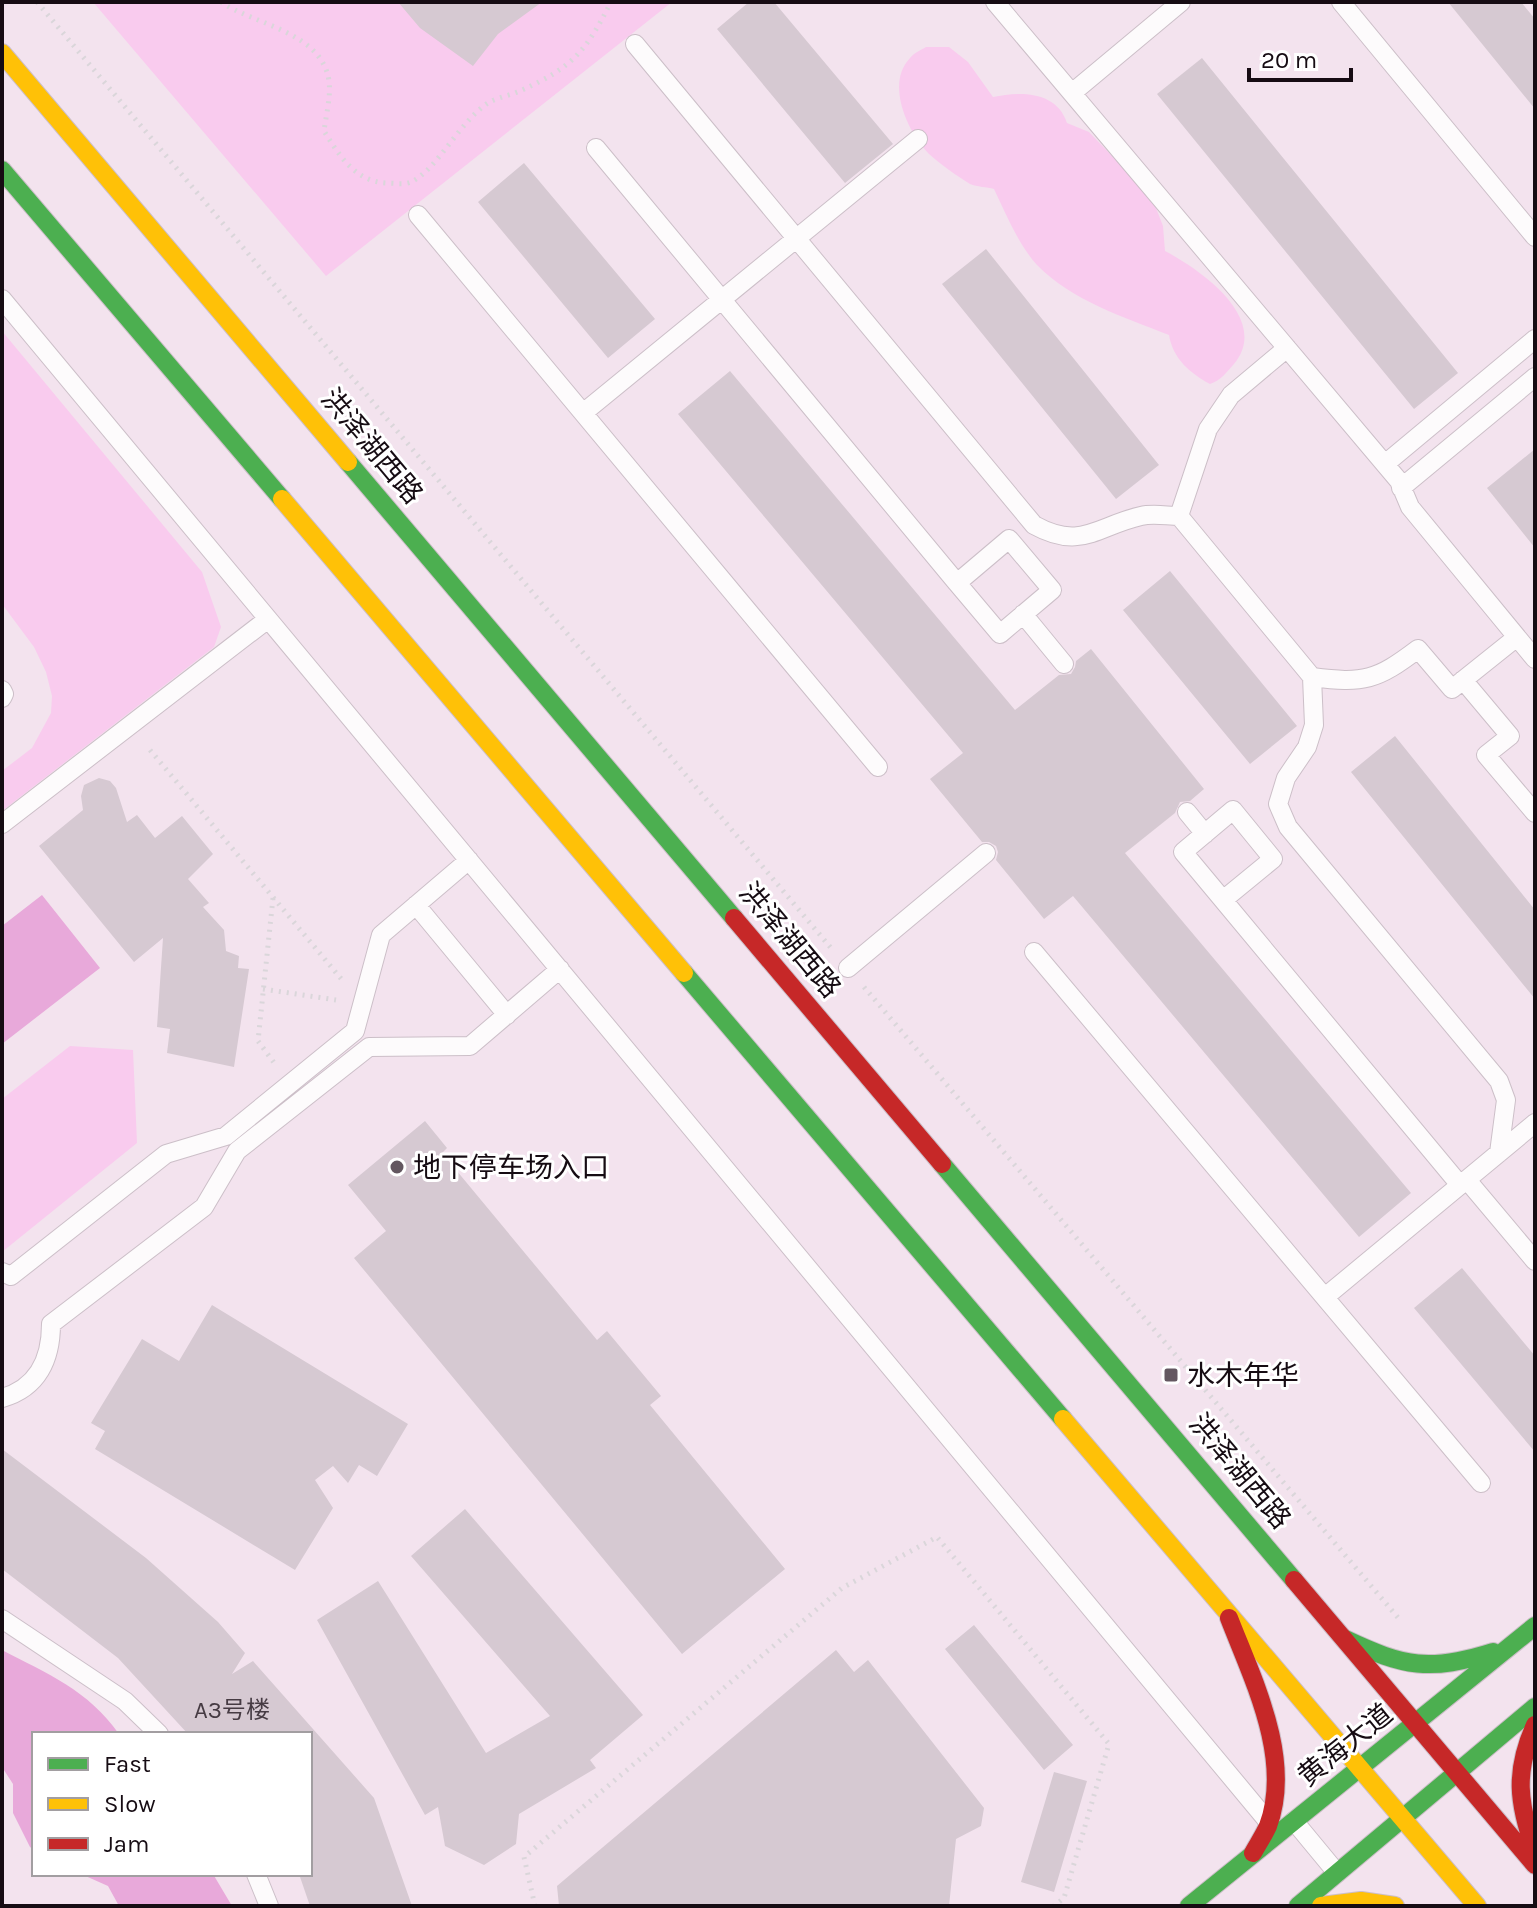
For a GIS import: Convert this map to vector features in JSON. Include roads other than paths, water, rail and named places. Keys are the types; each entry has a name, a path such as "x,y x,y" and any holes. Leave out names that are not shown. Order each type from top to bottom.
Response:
{"main road":[{"name":"洪泽湖西路","path":"2,53 1535,1865"},
{"path":"2,170 1214,1587 1262,1704 1272,1753 1274,1828"},
{"path":"1251,1559 1257,1535"},
{"path":"1225,1608 1477,1906"},
{"name":"黄海大道","path":"1189,1906 1250,1857 1274,1828 1294,1821 1535,1626"},
{"path":"1345,1639 1402,1664 1440,1667 1510,1646"},
{"path":"1298,1906 1535,1707"},
{"path":"1535,1725 1521,1762 1517,1792 1522,1818 1535,1851"},
{"path":"1321,1906 1395,1906"}],"lane":[{"path":"995,2 1385,464 1410,507 1535,659"},
{"path":"1072,93 1181,2"},
{"path":"1341,2 1535,237"},
{"path":"635,44 1034,525 1054,536 1077,537 1143,515 1179,516 1312,677 1314,725 1307,747 1286,778 1278,804 1288,827 1499,1081 1506,1100 1499,1153"},
{"path":"583,413 918,139"},
{"path":"596,148 957,583 1000,634 1052,590 1009,539 957,583"},
{"path":"418,215 878,767"},
{"path":"2,299 1274,1828"},
{"path":"1385,464 1535,339"},
{"path":"1179,516 1208,429 1231,395 1287,348"},
{"path":"1401,488 1535,377"},
{"path":"1027,560 1054,536"},
{"path":"1023,614 1064,664"},
{"path":"2,824 268,619"},
{"path":"1312,677 1342,681 1367,679 1388,671 1418,649 1452,689 1517,637"},
{"path":"1463,680 1510,736 1486,755 1535,813"},
{"path":"2,690 2,698"},
{"path":"1223,900 1273,859 1233,810 1183,852 1223,900 1464,1182 1535,1261"},
{"path":"1187,812 1205,834"},
{"path":"1254,836 1282,814"},
{"path":"848,968 986,853"},
{"path":"6,1274 166,1154 226,1136 355,1031 381,935 469,860"},
{"path":"416,905 507,1015"},
{"path":"1034,952 1481,1483"},
{"path":"2,1398 15,1395 32,1382 45,1365 51,1345 51,1324 204,1207 237,1151 369,1047 470,1046 560,969"},
{"path":"1325,1297 1535,1123"},
{"path":"2,1619 125,1701 157,1732"},
{"path":"1499,1737 1535,1780"},
{"path":"1294,1821 1363,1904"},
{"path":"257,1876 269,1906"}],"place":[{"name":"地下停车场入口","path":"397,1167"},
{"name":"水木年华","path":"1171,1375"}]}
